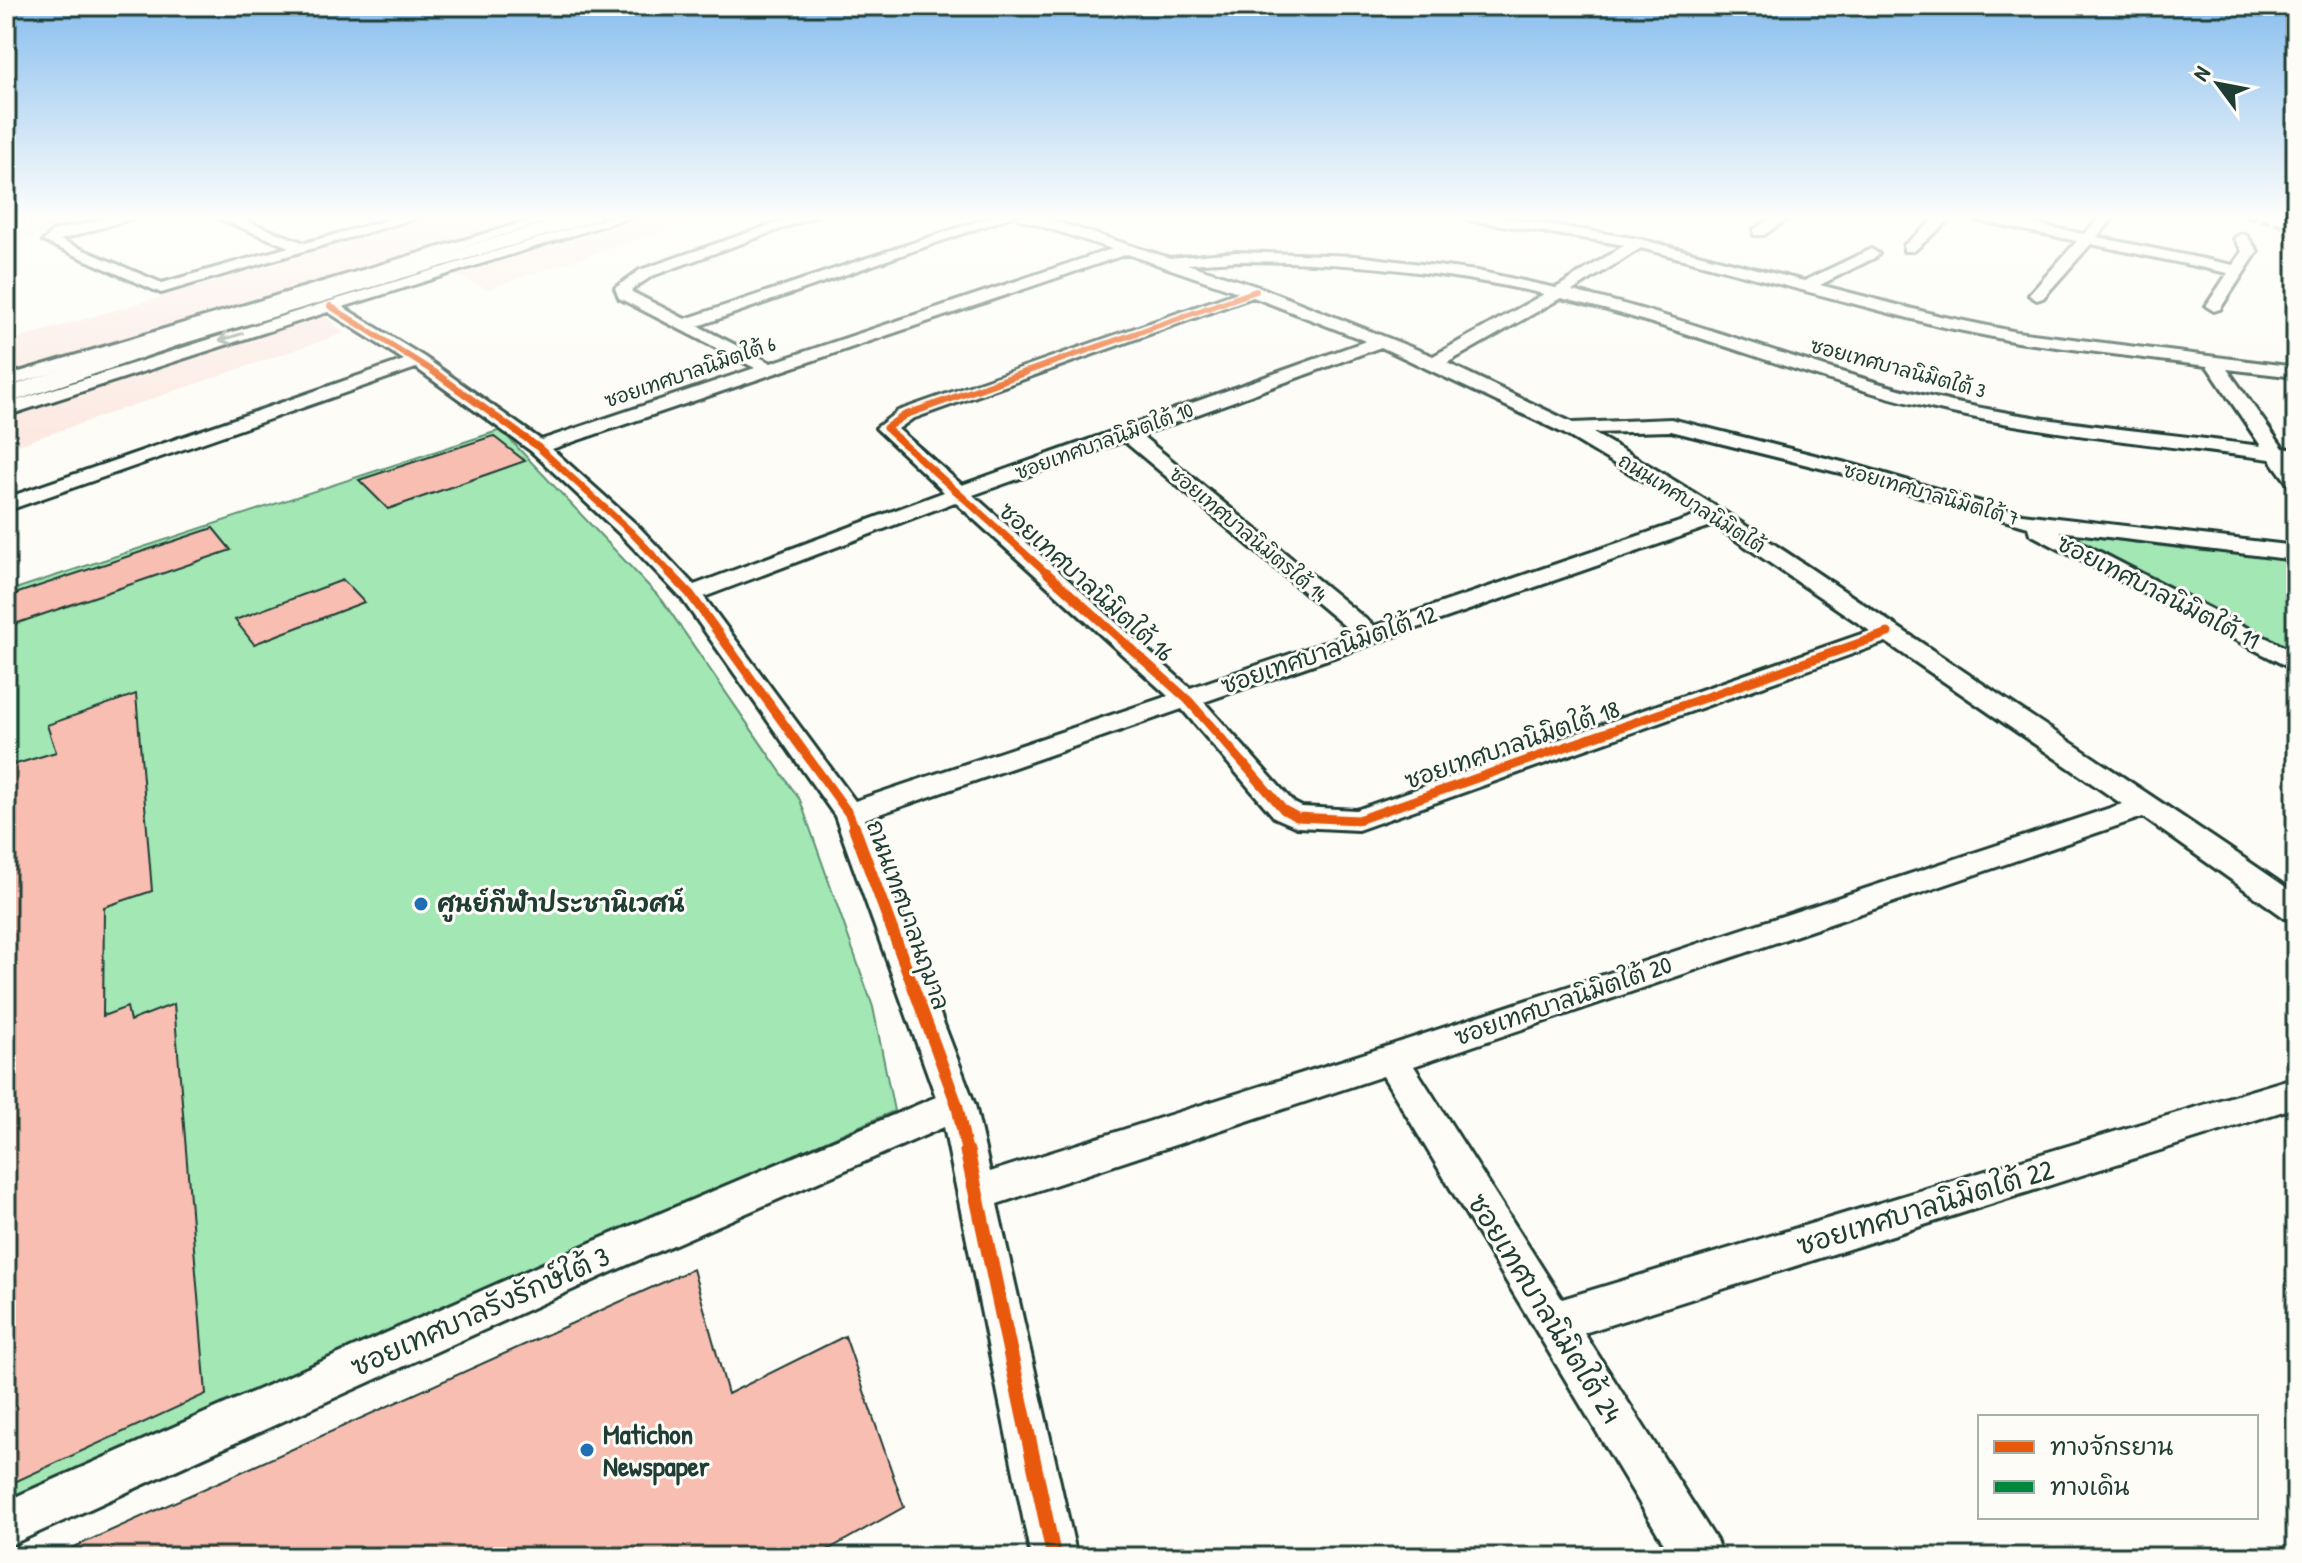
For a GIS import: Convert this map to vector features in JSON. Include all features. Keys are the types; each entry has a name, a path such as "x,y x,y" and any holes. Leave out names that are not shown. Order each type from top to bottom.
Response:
{"street":[{"path":"6,382 315,289"},
{"path":"6,396 194,333 343,289"},
{"path":"6,410 386,289"},
{"path":"623,289 625,295 768,368"},
{"path":"683,325 790,289"},
{"name":"ซอยเทศบาลนิมิตใต้ 6","path":"538,447 1006,289"},
{"name":"ถนนเทศบาลนิมิตใต้","path":"1250,289 1434,363 1570,429 1719,516 1888,633 2149,805 2296,910"},
{"name":"ซอยเทศบาลนิมิตใต้ 3","path":"1545,289 1656,318 1843,378 1961,410 2024,422 2287,455"},
{"path":"1434,363 1565,289"},
{"path":"1817,289 1939,321 2017,337 2296,372"},
{"path":"2037,295 2042,289"},
{"path":"2214,306 2224,289"},
{"name":"ซอยเทศบาลนิมิตใต้ 16","path":"1188,700 888,432 889,425 905,415 1256,291"},
{"name":"ถนนเทศบาลนฤมาล","path":"330,306 418,361 538,447 630,531 690,594 849,814 957,1105 1054,1557"},
{"name":"ซอยเทศบาลนิมิตใต้ 10","path":"690,594 1383,341"},
{"path":"6,505 418,361"},
{"path":"2213,362 2287,455 2296,481"},
{"name":"ซอยเทศบาลนิมิตใต้ 7","path":"1570,429 1653,424 1680,427 1847,469 2020,520 2296,553"},
{"name":"ซอยเทศบาลนิมิตรใต้ 14","path":"1127,433 1370,635"},
{"name":"ซอยเทศบาลนิมิตใต้ 12","path":"849,814 1719,516"},
{"name":"ซอยเทศบาลนิมิตใต้ 11","path":"2020,520 2296,663"},
{"name":"ซอยเทศบาลนิมิตใต้ 18","path":"1188,700 1284,810 1310,819 1358,820 1888,633"},
{"name":"ซอยเทศบาลนิมิตใต้ 20","path":"975,1194 1391,1059 2149,805"},
{"name":"ซอยเทศบาลนิมิตใต้ 24","path":"1391,1059 1699,1557"},
{"name":"ซอยเทศบาลนิมิตใต้ 22","path":"1553,1322 2296,1092"},
{"name":"ซอยเทศบาลรังรักษ์ใต้ 3","path":"6,1524 589,1262 957,1105"}],"shaded area":[{"path":"187,289 298,289 6,380 6,342"},
{"path":"323,314 344,333 6,449 6,415 300,318"}],"green space":[{"name":"ศูนย์กีฬาประชานิเวศน์","path":"501,430 662,600 800,800 873,1007 894,1111 6,1500 6,592"},
{"path":"2061,533 2201,551 2296,557 2296,653"}],"building":[{"path":"493,436 525,461 388,509 359,480"},
{"path":"213,528 231,550 6,627 6,597"},
{"path":"343,580 364,602 254,644 235,620"},
{"path":"136,694 152,891 104,907 103,1016 127,1007 130,1021 174,1004 206,1394 6,1486 6,767 56,752 47,725"},
{"name":"Matichon Newspaper","path":"693,1269 728,1394 845,1336 904,1507 815,1557 52,1557"}],"cycle path":[{"path":"1256,291 905,415 886,428 1188,700 1284,810 1297,817 1358,820 1888,633"},
{"path":"330,306 418,361 538,447 630,531 690,594 849,814 957,1105 1054,1557"}],"place":[{"name":"ศูนย์กีฬาประชานิเวศน์","path":"421,904"},
{"name":"Matichon Newspaper","path":"587,1450"}]}
